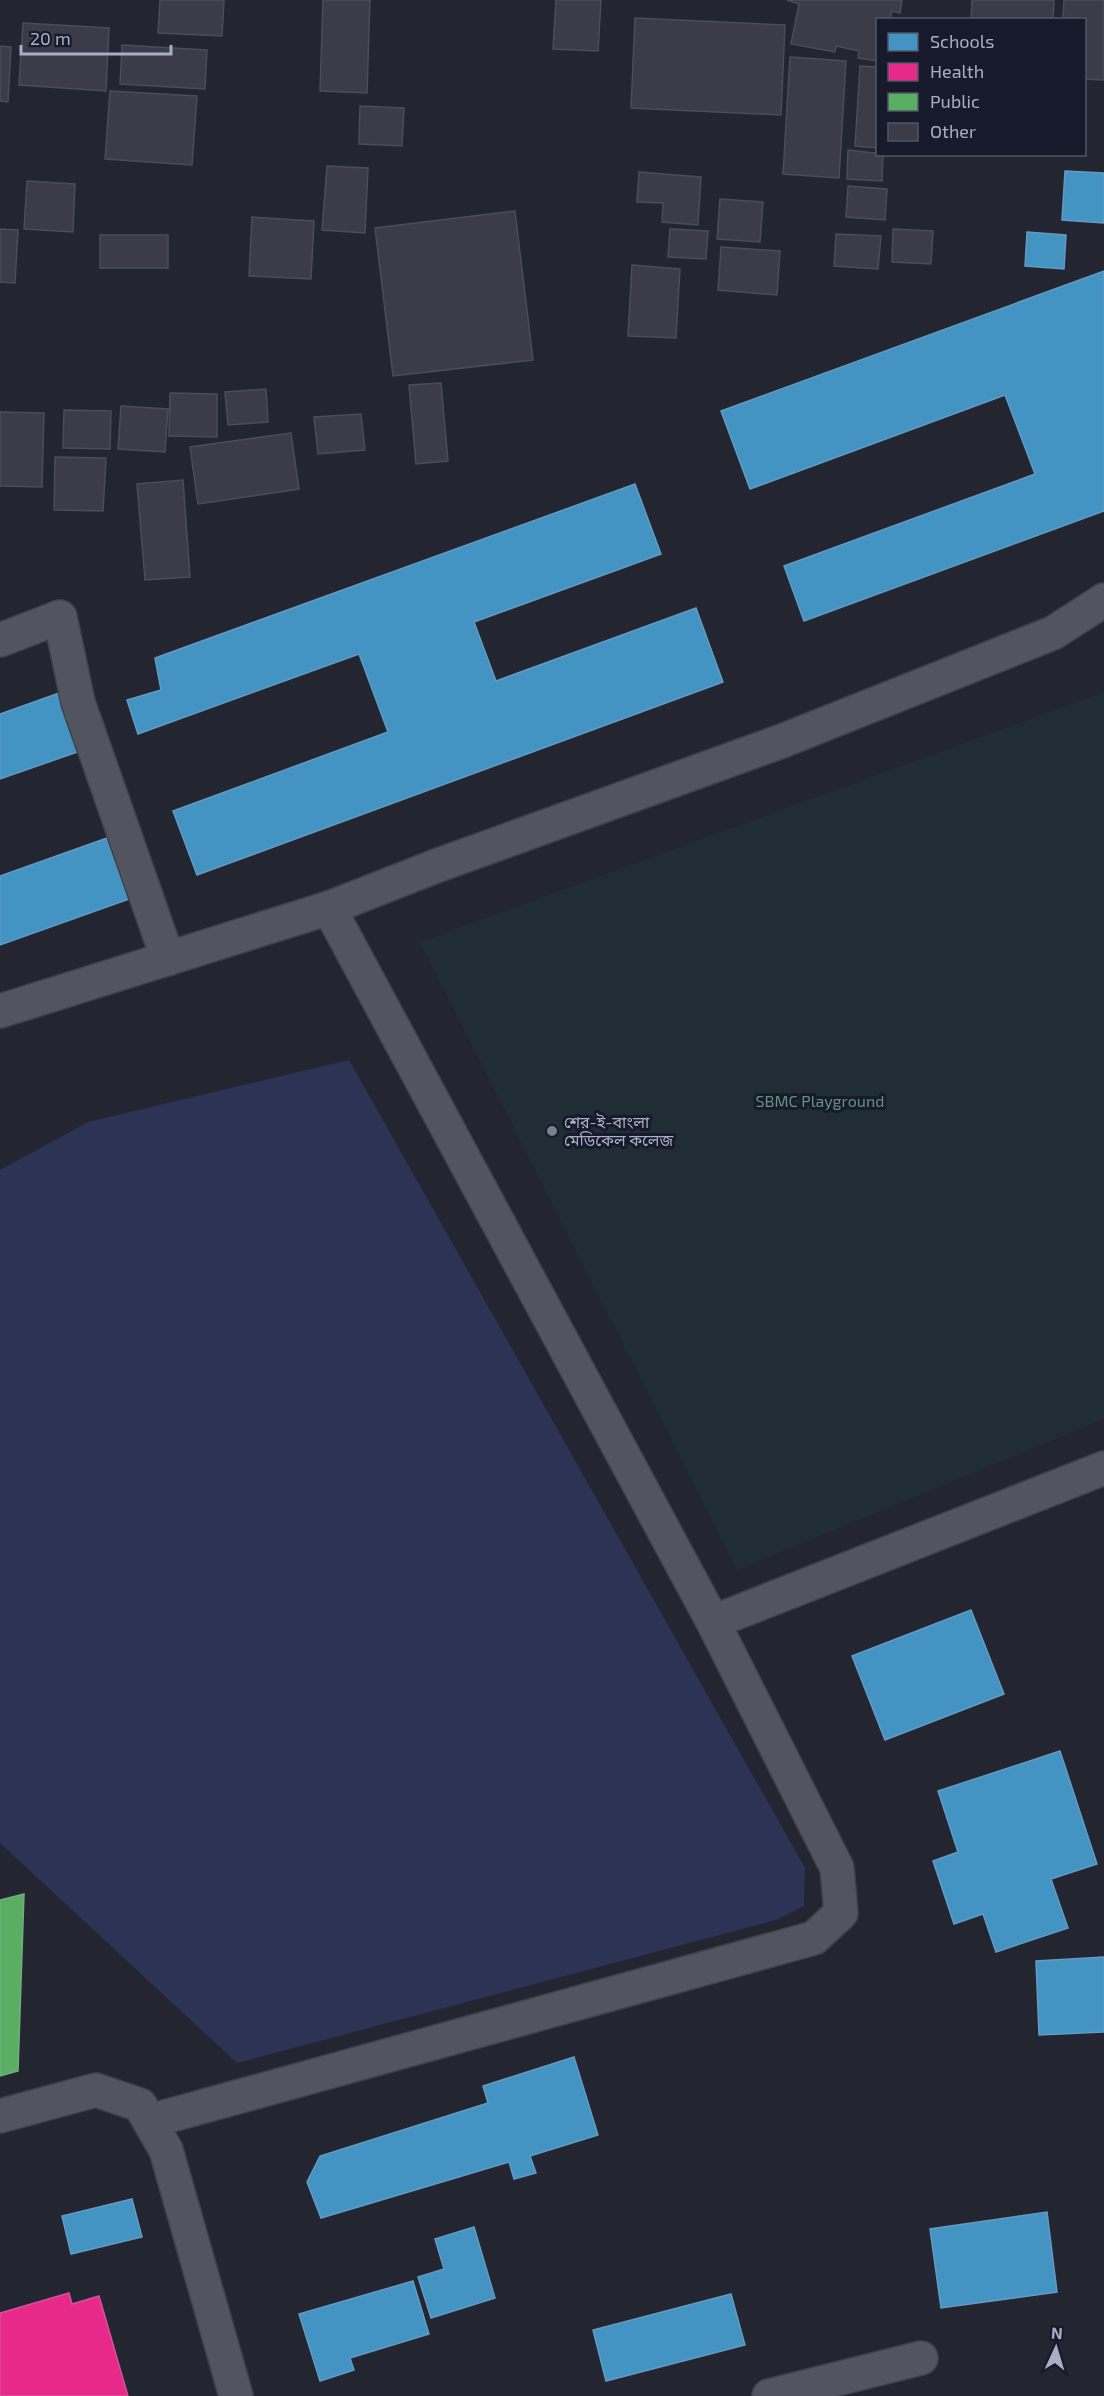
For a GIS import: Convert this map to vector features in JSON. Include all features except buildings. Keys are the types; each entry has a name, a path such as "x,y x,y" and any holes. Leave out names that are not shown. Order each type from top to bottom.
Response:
{"street":[{"path":"0,1011 329,908 435,866 793,737 1053,633 1104,600"},
{"path":"0,640 60,617 78,702 168,959"},
{"path":"150,2121 814,1938 841,1912 837,1868 713,1622 329,908"},
{"path":"713,1622 1104,1468"},
{"path":"0,2116 96,2090 140,2105 166,2150 236,2396"},
{"path":"769,2396 921,2358"}],"green space":[{"name":"SBMC Playground","path":"1104,692 1104,1419 737,1570 420,942"}],"water":[{"path":"349,1060 805,1868 804,1906 776,1920 237,2063 0,1843 0,1170 88,1122"}],"place":[{"name":"শের-ই-বাংলা মেডিকেল কলেজ","path":"552,1131"}]}
